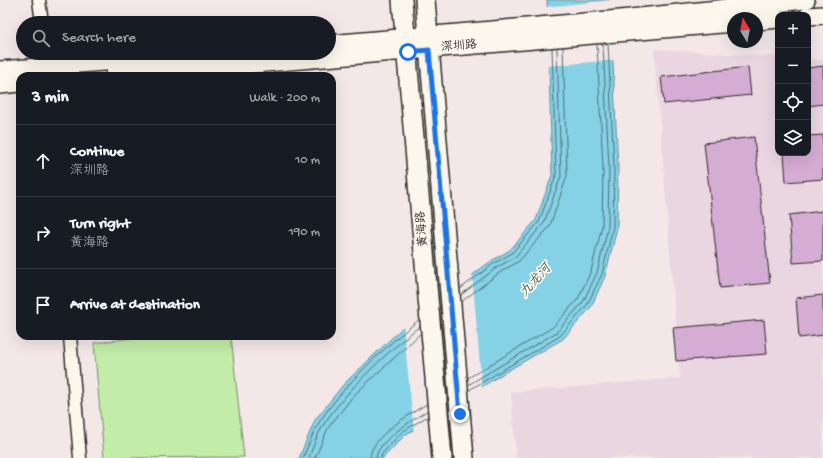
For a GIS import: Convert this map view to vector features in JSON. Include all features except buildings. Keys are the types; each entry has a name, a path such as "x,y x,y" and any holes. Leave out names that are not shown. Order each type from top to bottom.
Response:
{"main road":[{"name":"黄海路","path":"402,0 442,458"},
{"name":"黄海路","path":"425,0 464,458"},
{"name":"深圳路","path":"336,53 621,26 806,0"},
{"path":"811,16 823,15"},
{"path":"763,20 775,19"},
{"name":"深圳路","path":"621,26 727,23"},
{"name":"深圳路","path":"336,44 407,45"},
{"path":"0,70 120,60"},
{"name":"深圳路","path":"152,72 265,60"},
{"path":"0,85 16,83"}],"street":[{"path":"39,0 41,16"},
{"path":"70,340 80,458"}],"shaded area":[{"path":"654,49 775,57 775,156 811,156 811,59 823,60 823,458 516,458 511,392 680,378"}],"green space":[{"path":"117,340 231,340 244,457 104,458 94,343"}],"water":[{"name":"九龙河","path":"547,0 610,0 618,168 617,228 605,276 591,307 563,339 507,371 405,435 383,458 299,458 315,420 343,385 402,328 491,261 510,250 536,220 552,175"}],"pier":[{"path":"612,0 615,60 547,66 545,7"},
{"path":"472,272 482,389 414,432 403,325"}],"route":[{"path":"408,52 429,50 460,414"}]}
